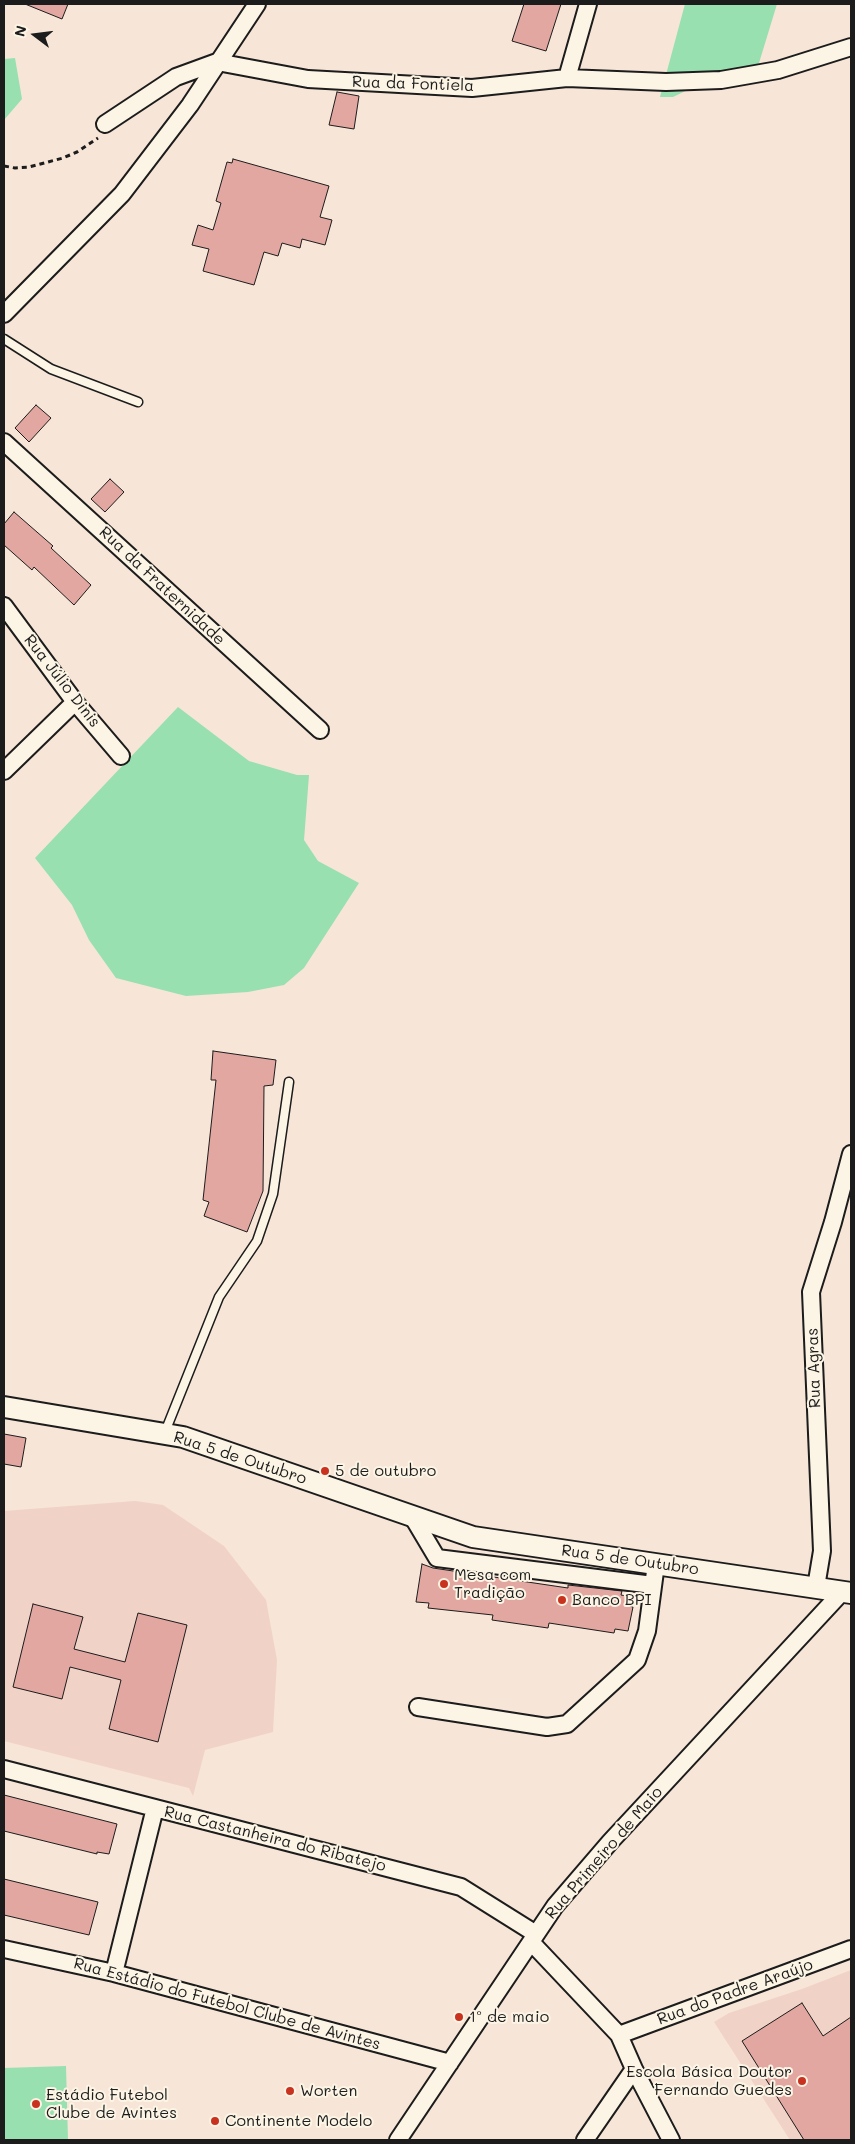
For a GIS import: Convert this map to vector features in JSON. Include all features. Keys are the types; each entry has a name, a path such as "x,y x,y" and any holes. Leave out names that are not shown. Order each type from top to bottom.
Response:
{"street":[{"path":"4,314 122,194 190,105 257,4"},
{"path":"567,78 588,4"},
{"name":"Rua da Fontiela","path":"217,62 308,78 472,88 567,78 666,82 721,80 778,70 851,47"},
{"path":"106,124 176,77 217,62"},
{"name":"Rua da Fraternidade","path":"4,442 320,730"},
{"name":"Rua Júlio Dinis","path":"4,606 74,702 121,756"},
{"path":"4,772 74,702"},
{"name":"Rua Agras","path":"816,1587 822,1551 811,1292 833,1222 851,1154"},
{"name":"Rua 5 de Outubro","path":"4,1407 183,1437 473,1537 847,1592"},
{"name":"Rua 5 de Outubro","path":"412,1516 437,1558 653,1585"},
{"path":"418,1707 547,1727 568,1724 637,1660 647,1631 656,1564"},
{"name":"Rua Primeiro de Maio","path":"398,2140 555,1906 610,1842 847,1592"},
{"name":"Rua Castanheira do Ribatejo","path":"4,1769 461,1887 533,1938 619,2035 634,2069 671,2140"},
{"path":"114,1972 155,1808"},
{"name":"Rua Estádio do Futebol Clube de Avintes","path":"4,1949 114,1972 450,2063"},
{"name":"Rua do Padre Araújo","path":"619,2035 851,1949"},
{"path":"585,2140 634,2069"}],"lane":[{"path":"4,339 51,369 138,402"},
{"path":"165,1434 219,1298 257,1241 272,1194 289,1082"}],"path":[{"path":"4,166 15,168 29,167 70,155 101,135 106,124"}],"shaded area":[{"path":"135,1501 163,1505 224,1546 266,1600 277,1660 273,1732 205,1750 193,1796 189,1788 4,1741 4,1511"},
{"name":"Escola Básica Doutor Fernando Guedes","path":"851,1970 851,2140 790,2140 714,2022 729,2013 802,1989"}],"green space":[{"path":"685,4 777,4 759,63 743,75 704,82 673,97 660,97"},
{"path":"15,58 22,99 4,120 4,59"},
{"path":"178,707 249,761 297,775 309,775 304,840 318,861 359,883 304,968 284,985 248,992 186,996 116,978 89,940 72,905 35,858"},
{"name":"Estádio Futebol Clube de Avintes","path":"66,2066 68,2140 4,2140 4,2068"}],"building":[{"path":"25,4 68,4 62,19"},
{"path":"524,4 561,4 546,51 512,41"},
{"path":"337,92 359,96 354,129 329,125"},
{"path":"233,159 329,186 320,217 332,220 325,245 302,239 300,248 282,243 278,256 264,252 254,285 203,271 209,249 192,245 198,225 213,230 221,203 216,201 227,162 232,163"},
{"path":"36,405 51,418 29,442 15,428"},
{"path":"110,479 124,492 105,512 91,499"},
{"path":"14,512 53,546 51,548 91,585 74,605 34,567 32,570 4,545 4,524"},
{"path":"213,1051 276,1060 273,1085 264,1086 263,1191 247,1232 204,1216 209,1202 203,1200 216,1080 211,1080"},
{"path":"4,1434 26,1438 21,1467 4,1464"},
{"path":"422,1564 433,1568 568,1588 568,1585 622,1591 621,1595 632,1597 629,1606 633,1607 628,1631 615,1629 614,1633 549,1623 548,1628 492,1620 493,1615 428,1608 429,1603 416,1602"},
{"path":"33,1604 83,1617 74,1649 125,1662 138,1613 187,1625 158,1742 109,1729 121,1680 70,1667 62,1699 13,1687"},
{"path":"4,1795 117,1824 109,1854 97,1852 97,1854 4,1831"},
{"path":"4,1879 98,1902 89,1935 4,1915"},
{"name":"Escola Básica Doutor Fernando Guedes","path":"802,2003 823,2036 851,2017 851,2140 804,2140 742,2041"}],"place":[{"name":"5 de outubro","path":"325,1471"},
{"name":"Mesa com Tradição","path":"444,1584"},
{"name":"Banco BPI","path":"562,1600"},
{"name":"1º de maio","path":"459,2017"},
{"name":"Escola Básica Doutor Fernando Guedes","path":"802,2081"},
{"name":"Worten","path":"290,2091"},
{"name":"Estádio Futebol Clube de Avintes","path":"36,2104"},
{"name":"Continente Modelo","path":"215,2121"}]}
